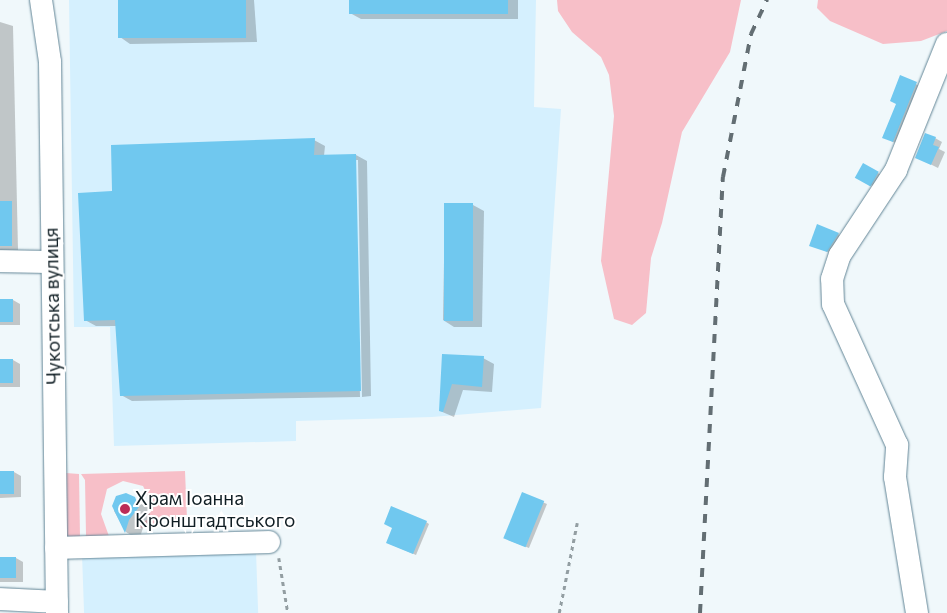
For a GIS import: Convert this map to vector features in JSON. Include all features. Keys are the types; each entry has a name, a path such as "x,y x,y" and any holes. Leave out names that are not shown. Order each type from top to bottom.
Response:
{"street":[{"name":"Чукотська вулиця","path":"41,0 50,62 50,262 57,607"},
{"path":"917,613 896,477 897,445 833,304 832,279 840,255 896,170 947,44"},
{"path":"0,261 50,262"},
{"path":"56,548 269,542"},
{"path":"0,599 57,607"}],"path":[{"path":"559,613 577,523"},
{"path":"269,542 278,554 288,613"}],"shaded area":[{"path":"69,0 536,0 534,107 561,109 541,408 432,417 296,421 296,441 114,446 110,327 74,327"},
{"path":"557,0 741,0 730,52 682,132 662,223 651,258 646,313 632,325 614,319 601,261 614,116 609,75 601,57 572,32 558,11"},
{"path":"818,0 947,0 947,31 921,41 883,44 830,21 817,8"},
{"path":"185,471 187,519 157,519 157,525 140,528 137,525 147,520 150,500 143,486 123,481 107,489 101,514 110,539 83,540 86,535 85,480 81,474"},
{"path":"66,473 79,474 80,538 61,539"},
{"path":"256,551 258,613 84,613 82,557"}],"building":[{"path":"118,0 246,0 246,38 118,38"},
{"path":"349,0 508,0 508,14 349,14"},
{"path":"900,75 917,82 893,142 882,138 896,104 890,101"},
{"path":"925,133 936,137 933,145 939,147 931,165 915,158"},
{"path":"315,138 314,155 356,154 361,391 120,396 115,320 84,321 78,193 112,191 111,145"},
{"path":"863,163 879,172 871,187 855,178"},
{"path":"0,201 12,201 12,246 0,246"},
{"path":"444,203 473,203 473,321 444,321"},
{"path":"817,224 839,233 827,252 809,246"},
{"path":"0,299 13,299 13,322 0,322"},
{"path":"442,354 484,356 482,387 452,384 443,412 439,411"},
{"path":"0,359 13,359 13,383 0,383"},
{"path":"0,471 14,471 14,494 0,494"},
{"path":"522,492 544,501 526,547 503,538"},
{"name":"Храм Іоанна Кронштадтського","path":"126,493 135,497 139,507 129,520 125,533 112,506 116,496"},
{"path":"391,506 427,521 413,554 386,543 392,528 384,524"},
{"path":"0,557 16,557 16,578 0,578"}],"railway":[{"path":"700,613 723,177 751,34 767,0"}],"place":[{"name":"Храм Іоанна Кронштадтського","path":"125,509"}]}
